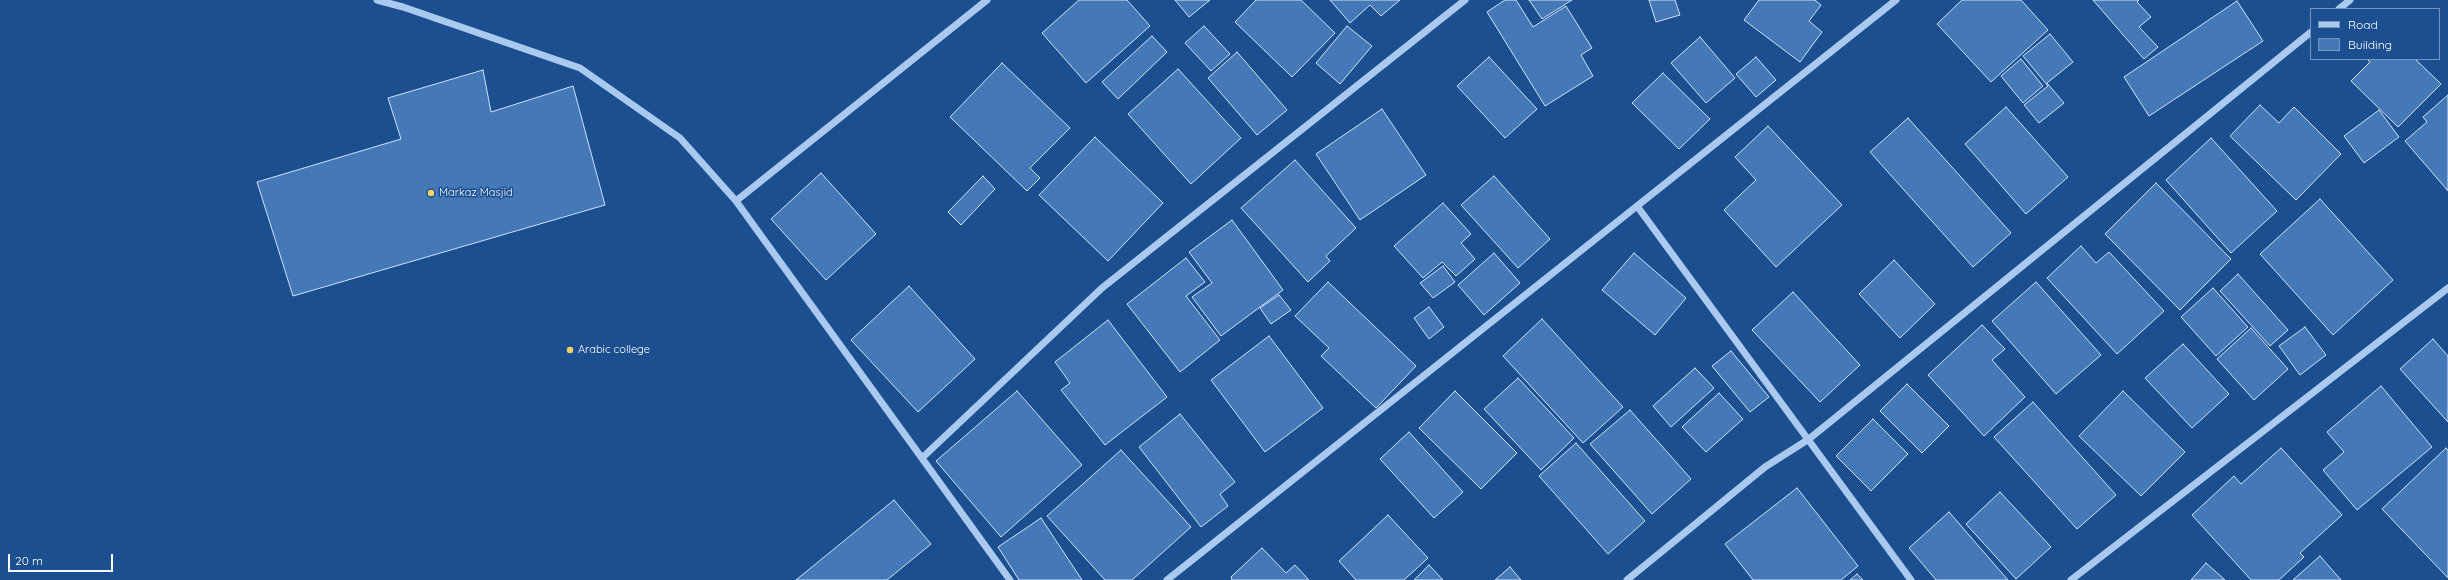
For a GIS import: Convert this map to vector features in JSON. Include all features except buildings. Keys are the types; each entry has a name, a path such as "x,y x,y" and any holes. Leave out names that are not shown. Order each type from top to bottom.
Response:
{"street":[{"path":"377,0 403,7 580,68 680,138 736,201 1010,580"},
{"path":"736,201 987,0"},
{"path":"922,458 1102,288 1465,0"},
{"path":"1167,580 1896,0"},
{"path":"2340,8 2350,0"},
{"path":"1627,580 1765,467 1809,439 2310,33"},
{"path":"1637,206 1911,580"},
{"path":"2071,580 2448,288"}],"place":[{"name":"Markaz Masjid","path":"431,193"},
{"name":"Arabic college","path":"570,350"}]}
